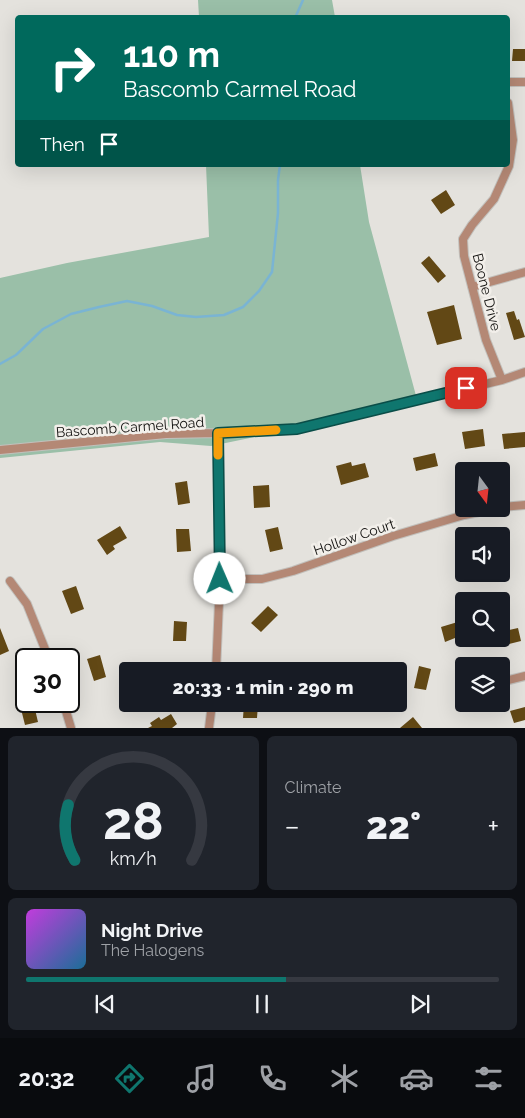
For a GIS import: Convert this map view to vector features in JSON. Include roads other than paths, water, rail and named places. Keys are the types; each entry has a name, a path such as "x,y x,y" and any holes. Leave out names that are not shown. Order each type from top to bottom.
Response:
{"street":[{"path":"510,82 525,82"},
{"name":"Boone Drive","path":"510,118 513,140 510,163"},
{"name":"Boone Drive","path":"502,380 486,340 464,256 463,239 494,199 509,167"},
{"path":"472,287 525,272"},
{"name":"Bascomb Carmel Road","path":"0,450 166,434 297,429 502,380 525,372"},
{"path":"216,662 220,579 218,433"},
{"path":"510,506 525,505"},
{"name":"Hollow Court","path":"220,579 262,579 293,571 393,536 455,518"},
{"path":"10,581 27,604 45,648"},
{"path":"510,680 525,676"},
{"path":"209,728 211,712"},
{"path":"67,713 71,728"}],"waterway":[{"path":"296,15 303,0"},
{"path":"0,364 16,355 43,329 71,314 99,307 127,301 152,306 177,315 196,317 224,315 243,307 259,291 272,272 278,213 280,167"}]}
